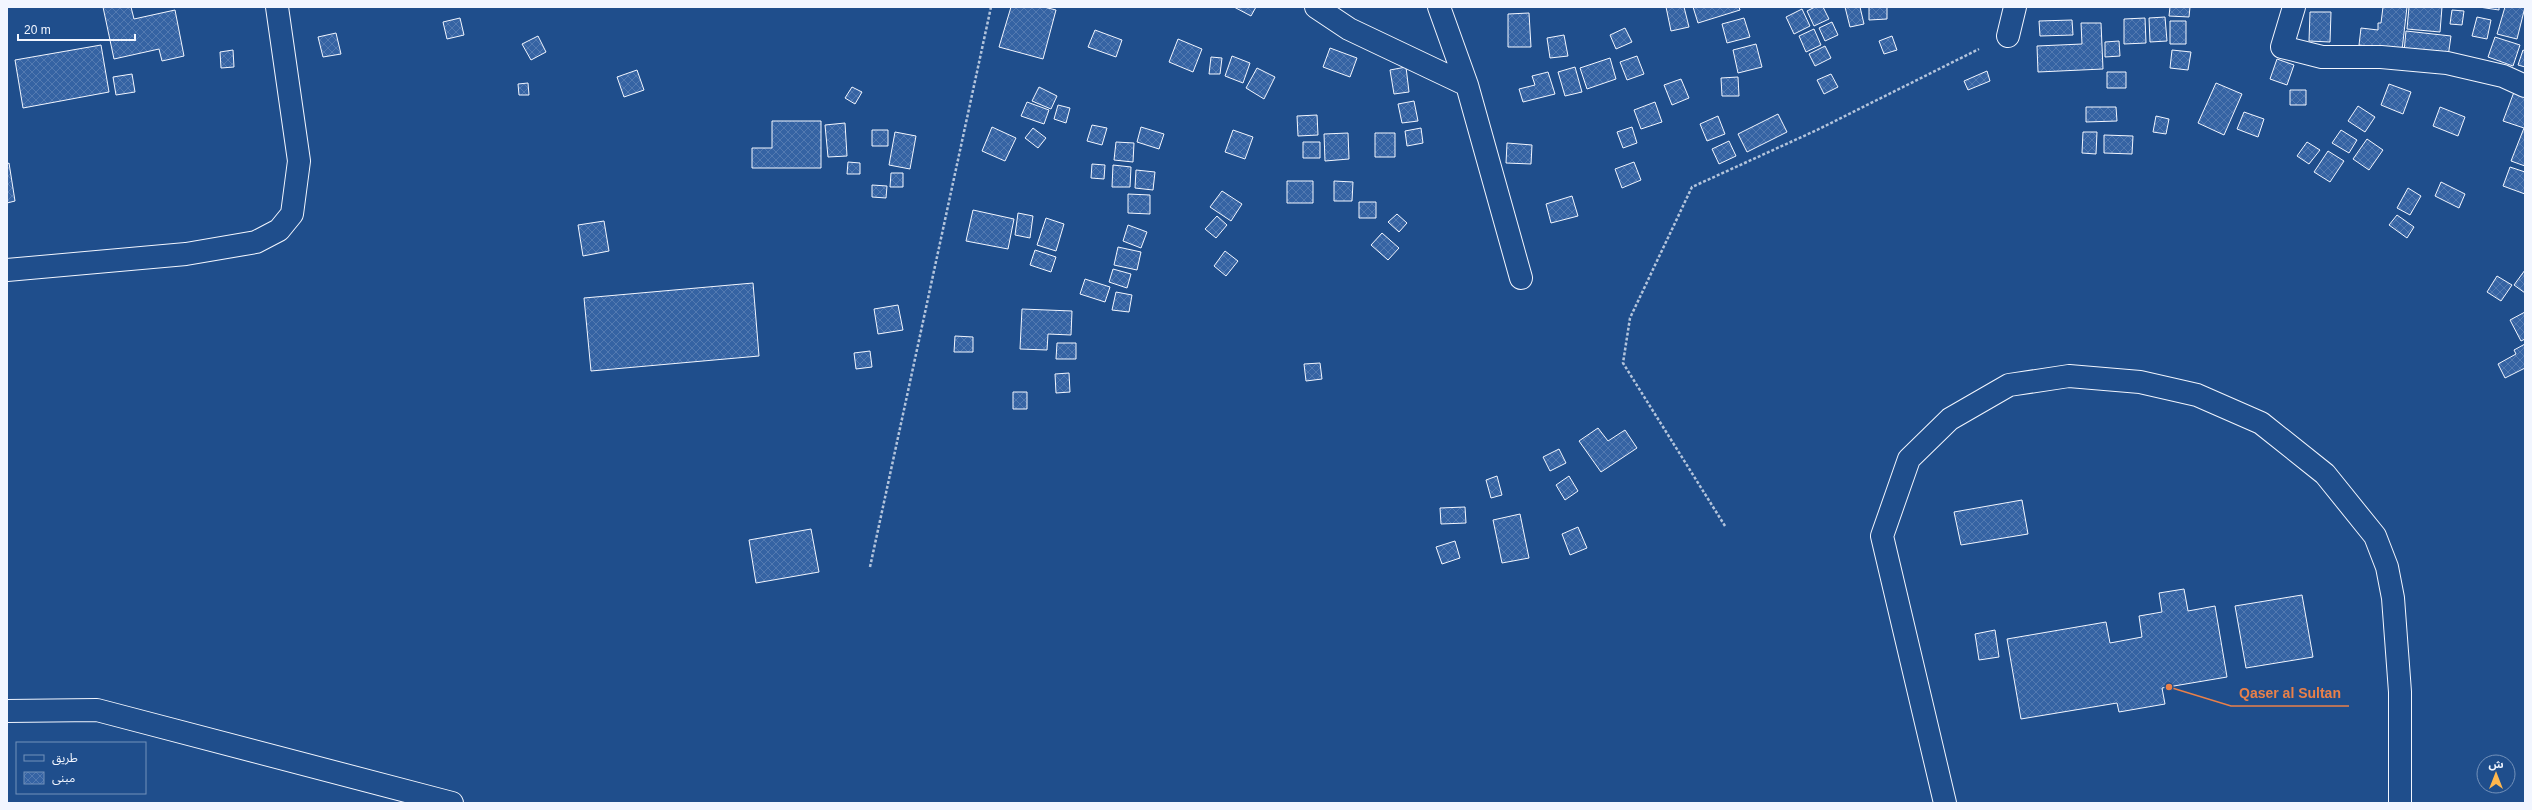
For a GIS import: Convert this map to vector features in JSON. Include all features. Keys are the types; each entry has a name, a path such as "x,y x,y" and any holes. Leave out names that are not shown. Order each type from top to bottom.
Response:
{"street":[{"path":"7,270 186,254 256,242 279,230 292,214 299,161 277,7"},
{"path":"1316,7 1349,29 1467,85"},
{"path":"1440,7 1467,85 1521,278"},
{"path":"2008,36 2015,7"},
{"path":"2294,7 2282,46 2322,57 2381,58 2446,63 2503,76 2525,86"},
{"path":"1944,803 1882,536 1909,459 1950,419 2009,385 2069,376 2140,382 2197,395 2261,423 2325,474 2375,536 2386,567 2393,598 2400,692 2400,803"},
{"path":"7,711 97,710 452,803"}],"path":[{"path":"870,567 991,7"},
{"path":"1725,526 1623,363 1630,318 1692,187 1817,130 2008,36"}],"building":[{"path":"103,7 131,7 134,19 175,10 184,56 162,61 159,49 114,59"},
{"path":"1011,7 1044,7 1056,10 1043,59 999,47"},
{"path":"1234,7 1256,7 1251,16"},
{"path":"1666,7 1684,7 1689,27 1671,31"},
{"path":"1693,7 1739,7 1740,10 1698,23"},
{"path":"1815,7 1823,7 1829,19 1814,26 1807,11"},
{"path":"1845,7 1860,7 1864,24 1850,27"},
{"path":"1869,7 1887,7 1887,19 1869,20"},
{"path":"2170,7 2190,7 2189,17 2169,16"},
{"path":"2383,7 2407,7 2402,50 2359,45 2361,28 2378,30 2378,23 2381,23"},
{"path":"2409,7 2442,7 2440,32 2407,29"},
{"path":"2479,7 2499,7 2499,10"},
{"path":"2505,7 2525,7 2517,39 2497,34"},
{"path":"1802,9 1810,26 1794,34 1786,17"},
{"path":"2452,10 2464,11 2462,25 2450,24"},
{"path":"2310,12 2331,12 2330,42 2309,41"},
{"path":"1529,13 1531,47 1508,47 1508,14"},
{"path":"2165,17 2167,41 2150,42 2149,18"},
{"path":"2477,17 2491,20 2487,39 2472,36"},
{"path":"460,18 464,35 447,39 443,22"},
{"path":"1744,18 1750,37 1727,43 1722,24"},
{"path":"2145,18 2146,43 2124,44 2124,19"},
{"path":"2072,20 2073,35 2040,36 2039,21"},
{"path":"2170,21 2186,21 2186,44 2170,44"},
{"path":"1832,22 1838,35 1825,41 1819,28"},
{"path":"2081,23 2101,23 2103,69 2038,72 2037,46 2082,44"},
{"path":"1625,28 1632,42 1616,49 1610,35"},
{"path":"1814,29 1821,45 1806,52 1799,36"},
{"path":"1095,30 1122,40 1116,57 1088,47"},
{"path":"2406,31 2451,36 2448,57 2404,52"},
{"path":"336,33 341,54 323,57 318,37"},
{"path":"1564,35 1568,56 1550,58 1547,38"},
{"path":"538,36 546,52 531,60 522,44"},
{"path":"1892,36 1897,50 1884,54 1879,41"},
{"path":"2495,37 2520,45 2513,66 2488,57"},
{"path":"1178,39 1202,49 1193,72 1169,62"},
{"path":"2119,41 2120,56 2105,57 2105,42"},
{"path":"1756,44 1762,67 1738,73 1733,50"},
{"path":"101,45 109,92 23,108 15,60"},
{"path":"1825,46 1831,58 1815,66 1809,54"},
{"path":"1330,48 1357,58 1350,77 1323,67"},
{"path":"233,50 234,67 221,68 220,52"},
{"path":"2172,50 2191,52 2188,70 2170,68"},
{"path":"2523,50 2525,51 2525,67 2518,65"},
{"path":"1232,56 1250,63 1243,83 1225,76"},
{"path":"1637,56 1644,74 1627,80 1620,62"},
{"path":"1211,57 1222,58 1220,74 1209,74"},
{"path":"1610,58 1616,79 1587,89 1580,68"},
{"path":"2277,59 2294,65 2287,85 2270,79"},
{"path":"1406,67 1409,92 1394,94 1390,70"},
{"path":"1575,67 1582,92 1565,96 1558,72"},
{"path":"1257,68 1275,77 1264,99 1246,88"},
{"path":"637,70 644,90 624,97 617,77"},
{"path":"1987,71 1990,81 1968,90 1964,81"},
{"path":"1548,72 1555,94 1523,102 1519,89 1535,85 1532,76"},
{"path":"2107,72 2126,72 2126,88 2107,88"},
{"path":"132,74 135,92 116,95 113,77"},
{"path":"1831,74 1838,87 1824,94 1817,80"},
{"path":"1738,77 1739,96 1722,96 1721,78"},
{"path":"1681,79 1689,98 1672,105 1664,85"},
{"path":"528,83 529,95 519,95 518,84"},
{"path":"2216,83 2242,94 2224,135 2198,123"},
{"path":"2389,84 2411,92 2403,114 2381,105"},
{"path":"852,87 862,92 855,104 845,98"},
{"path":"1039,87 1057,96 1051,109 1032,101"},
{"path":"2290,90 2306,90 2306,105 2290,105"},
{"path":"2514,92 2525,96 2525,166 2511,161 2524,128 2503,121"},
{"path":"1414,101 1418,121 1402,123 1398,104"},
{"path":"1027,102 1049,110 1044,124 1021,116"},
{"path":"1655,102 1662,122 1641,129 1634,110"},
{"path":"1058,105 1070,108 1066,123 1054,119"},
{"path":"2358,106 2375,117 2365,132 2348,121"},
{"path":"2086,107 2116,107 2117,121 2086,122"},
{"path":"2440,107 2465,117 2458,136 2433,126"},
{"path":"2244,112 2264,119 2258,137 2237,129"},
{"path":"1778,114 1787,132 1747,152 1738,134"},
{"path":"1317,115 1318,135 1298,136 1297,116"},
{"path":"1718,116 1725,134 1707,141 1700,124"},
{"path":"2156,116 2169,119 2166,134 2153,132"},
{"path":"772,121 821,121 821,168 752,168 752,148 772,148"},
{"path":"845,123 847,156 828,157 825,125"},
{"path":"1092,125 1107,128 1102,145 1087,141"},
{"path":"992,127 1016,138 1005,161 982,151"},
{"path":"1141,127 1164,134 1159,149 1137,142"},
{"path":"1632,127 1637,143 1623,148 1617,132"},
{"path":"1033,128 1046,138 1038,148 1025,138"},
{"path":"1421,128 1423,143 1407,146 1405,131"},
{"path":"872,130 888,130 888,146 872,146"},
{"path":"1233,130 1253,137 1245,159 1225,152"},
{"path":"2341,130 2357,140 2349,153 2332,143"},
{"path":"895,132 916,136 910,169 889,165"},
{"path":"2083,132 2097,132 2096,154 2082,153"},
{"path":"1348,133 1349,159 1325,161 1324,134"},
{"path":"1375,133 1395,133 1395,157 1375,157"},
{"path":"2104,135 2133,136 2132,154 2104,153"},
{"path":"2367,139 2383,150 2369,170 2353,159"},
{"path":"1729,141 1736,156 1719,164 1712,149"},
{"path":"1116,142 1134,143 1133,162 1114,160"},
{"path":"1303,142 1320,142 1320,158 1303,158"},
{"path":"2307,142 2320,150 2309,164 2297,156"},
{"path":"1507,143 1532,145 1531,164 1506,163"},
{"path":"2328,151 2344,161 2330,182 2314,172"},
{"path":"848,162 860,163 860,174 847,174"},
{"path":"1634,162 1641,180 1622,188 1615,169"},
{"path":"9,163 15,201 7,203 7,164"},
{"path":"1092,164 1105,165 1104,179 1091,178"},
{"path":"1113,165 1131,167 1130,187 1112,187"},
{"path":"2510,167 2525,172 2525,194 2503,186"},
{"path":"1136,170 1155,172 1153,190 1135,188"},
{"path":"891,173 903,173 903,187 890,187"},
{"path":"1287,181 1313,181 1313,203 1287,203"},
{"path":"1334,181 1353,182 1352,201 1334,201"},
{"path":"2441,182 2465,194 2459,208 2435,196"},
{"path":"872,185 887,186 886,198 872,197"},
{"path":"2408,188 2421,196 2410,215 2397,208"},
{"path":"1222,191 1242,204 1231,221 1210,207"},
{"path":"1128,194 1150,195 1150,214 1128,213"},
{"path":"1572,196 1578,216 1551,223 1546,204"},
{"path":"1359,202 1376,202 1376,218 1359,218"},
{"path":"973,210 1014,219 1008,249 966,241"},
{"path":"1018,213 1033,216 1030,238 1015,235"},
{"path":"1397,214 1407,223 1399,232 1388,222"},
{"path":"2397,215 2414,227 2407,238 2389,225"},
{"path":"1217,216 1227,225 1216,238 1205,229"},
{"path":"1046,218 1064,224 1056,251 1037,245"},
{"path":"604,221 609,251 583,256 578,225"},
{"path":"1128,225 1147,232 1141,248 1123,241"},
{"path":"1382,233 1399,248 1388,260 1371,245"},
{"path":"1118,247 1141,252 1137,270 1114,265"},
{"path":"1035,250 1056,257 1051,272 1030,265"},
{"path":"1225,251 1238,261 1226,276 1214,266"},
{"path":"1113,269 1131,274 1127,288 1109,282"},
{"path":"2525,270 2525,293 2514,285"},
{"path":"2497,276 2512,285 2501,301 2487,292"},
{"path":"1085,279 1110,287 1105,302 1080,294"},
{"path":"753,283 759,356 591,371 584,298"},
{"path":"1116,292 1132,295 1129,312 1112,310"},
{"path":"898,305 903,330 878,334 874,309"},
{"path":"1022,309 1072,311 1071,335 1048,334 1047,350 1020,349"},
{"path":"2525,312 2525,339 2521,341 2510,320"},
{"path":"955,336 973,337 973,352 954,352"},
{"path":"1057,343 1076,343 1076,359 1056,359"},
{"path":"2525,344 2525,368 2505,378 2498,364 2516,354 2514,350"},
{"path":"870,351 872,367 856,369 854,353"},
{"path":"1320,363 1322,379 1306,381 1304,364"},
{"path":"1069,373 1070,392 1056,393 1055,374"},
{"path":"1013,392 1027,392 1027,409 1013,409"},
{"path":"1598,428 1608,441 1625,430 1637,448 1601,472 1579,441"},
{"path":"1559,449 1566,463 1550,471 1543,457"},
{"path":"1497,476 1502,495 1491,498 1486,480"},
{"path":"1569,476 1578,491 1565,500 1556,485"},
{"path":"2022,500 2028,534 1961,545 1954,512"},
{"path":"1465,507 1466,523 1441,524 1440,508"},
{"path":"1520,514 1529,558 1502,563 1493,520"},
{"path":"1578,527 1587,548 1570,555 1562,534"},
{"path":"811,529 819,572 756,583 749,540"},
{"path":"1455,541 1460,558 1442,564 1436,547"},
{"path":"2184,589 2188,611 2215,606 2227,677 2162,688 2165,704 2119,712 2117,703 2021,719 2007,639 2106,622 2110,643 2142,637 2139,616 2162,612 2159,593"},
{"path":"2302,595 2313,657 2246,668 2235,606"},
{"path":"1995,630 1999,657 1979,660 1975,634"}],"place":[{"name":"Qaser al Sultan","path":"2169,687"}]}
